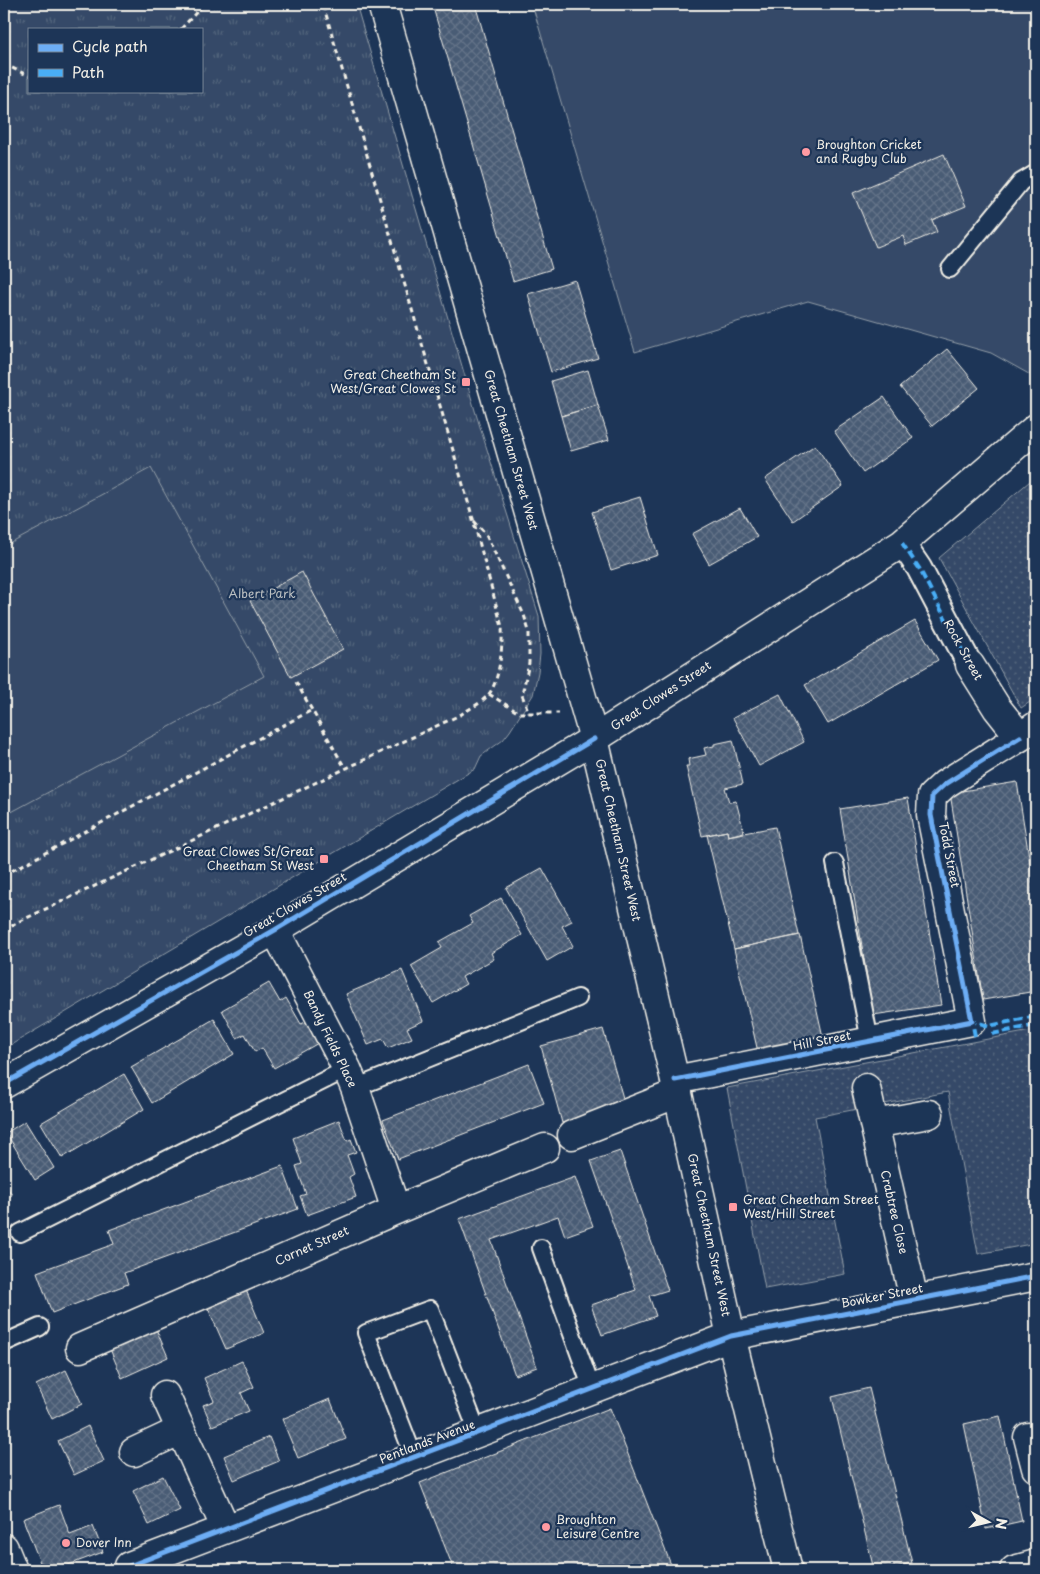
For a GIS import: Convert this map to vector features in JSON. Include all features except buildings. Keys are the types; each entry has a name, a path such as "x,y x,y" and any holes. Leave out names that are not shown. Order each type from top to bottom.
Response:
{"main road":[{"name":"Great Cheetham Street West","path":"382,4 587,712 788,1570"},
{"name":"Great Clowes Street","path":"4,1084 275,930 594,739 902,543 1036,428"},
{"name":"Rock Street","path":"970,665 997,708 1028,731"},
{"name":"Todd Street","path":"972,1021 931,815 932,796 945,784 1028,731"},
{"name":"Bandy Fields Place","path":"275,930 351,1079 396,1210"},
{"name":"Hill Street","path":"676,1086 972,1021"},
{"path":"572,1135 676,1086"},
{"name":"Crabtree Close","path":"866,1088 914,1300"},
{"path":"874,1124 929,1114"},
{"name":"Cornet Street","path":"80,1348 396,1210 545,1148"},
{"name":"Bowker Street","path":"732,1336 1036,1276"},
{"name":"Pentlands Avenue","path":"122,1568 732,1336"},
{"path":"165,1395 226,1529"},
{"path":"134,1452 181,1430"},
{"path":"4,1548 13,1570"}],"street":[{"name":"Rock Street","path":"902,543 919,568 970,665"}],"lane":[{"path":"950,269 1021,182 1036,173"},
{"path":"835,863 870,1042"},
{"path":"20,1233 351,1079 578,998"},
{"path":"541,1248 592,1389"},
{"path":"414,1457 366,1333 430,1309 478,1433"},
{"path":"4,1343 40,1328"}],"path":[{"path":"182,28 204,4"},
{"path":"4,931 18,922 460,715 489,694 500,661 503,644 502,627 322,4"},
{"path":"4,64 28,76"},
{"path":"472,519 486,534 526,623 530,647 529,663 522,695 529,713"},
{"path":"296,682 345,768"},
{"path":"489,694 519,713 587,712"},
{"path":"4,875 312,710"}],"green space":[{"name":"Albert Park","path":"4,4 356,4 476,414 539,616 540,654 533,695 503,740 481,756 475,769 4,1049"},
{"name":"Broughton Cricket and Rugby Club","path":"532,4 1036,4 1036,378 991,353 808,301 635,352"},
{"path":"151,468 264,676 4,816 4,547"},
{"path":"1036,476 1036,698 1021,708 939,558"},
{"path":"1036,1030 1036,1243 978,1254 948,1092 815,1117 845,1274 765,1289 727,1088"}],"marked path":[{"path":"902,543 919,568 970,665"},
{"path":"975,1036 972,1021 989,1026 1036,1016"},
{"path":"992,1034 1036,1025"}],"cycle path":[{"path":"675,1080 972,1021 931,815 932,796 945,784 1020,737"},
{"path":"4,1084 275,930 594,739"},
{"path":"129,1566 731,1336 1036,1276"}],"place":[{"name":"Broughton Cricket and Rugby Club","path":"806,152"},
{"name":"Great Cheetham St West/Great Clowes St","path":"466,382"},
{"name":"Great Clowes St/Great Cheetham St West","path":"324,859"},
{"name":"Great Cheetham Street West/Hill Street","path":"733,1207"},
{"name":"Broughton Leisure Centre","path":"546,1527"},
{"name":"Dover Inn","path":"66,1543"}]}
